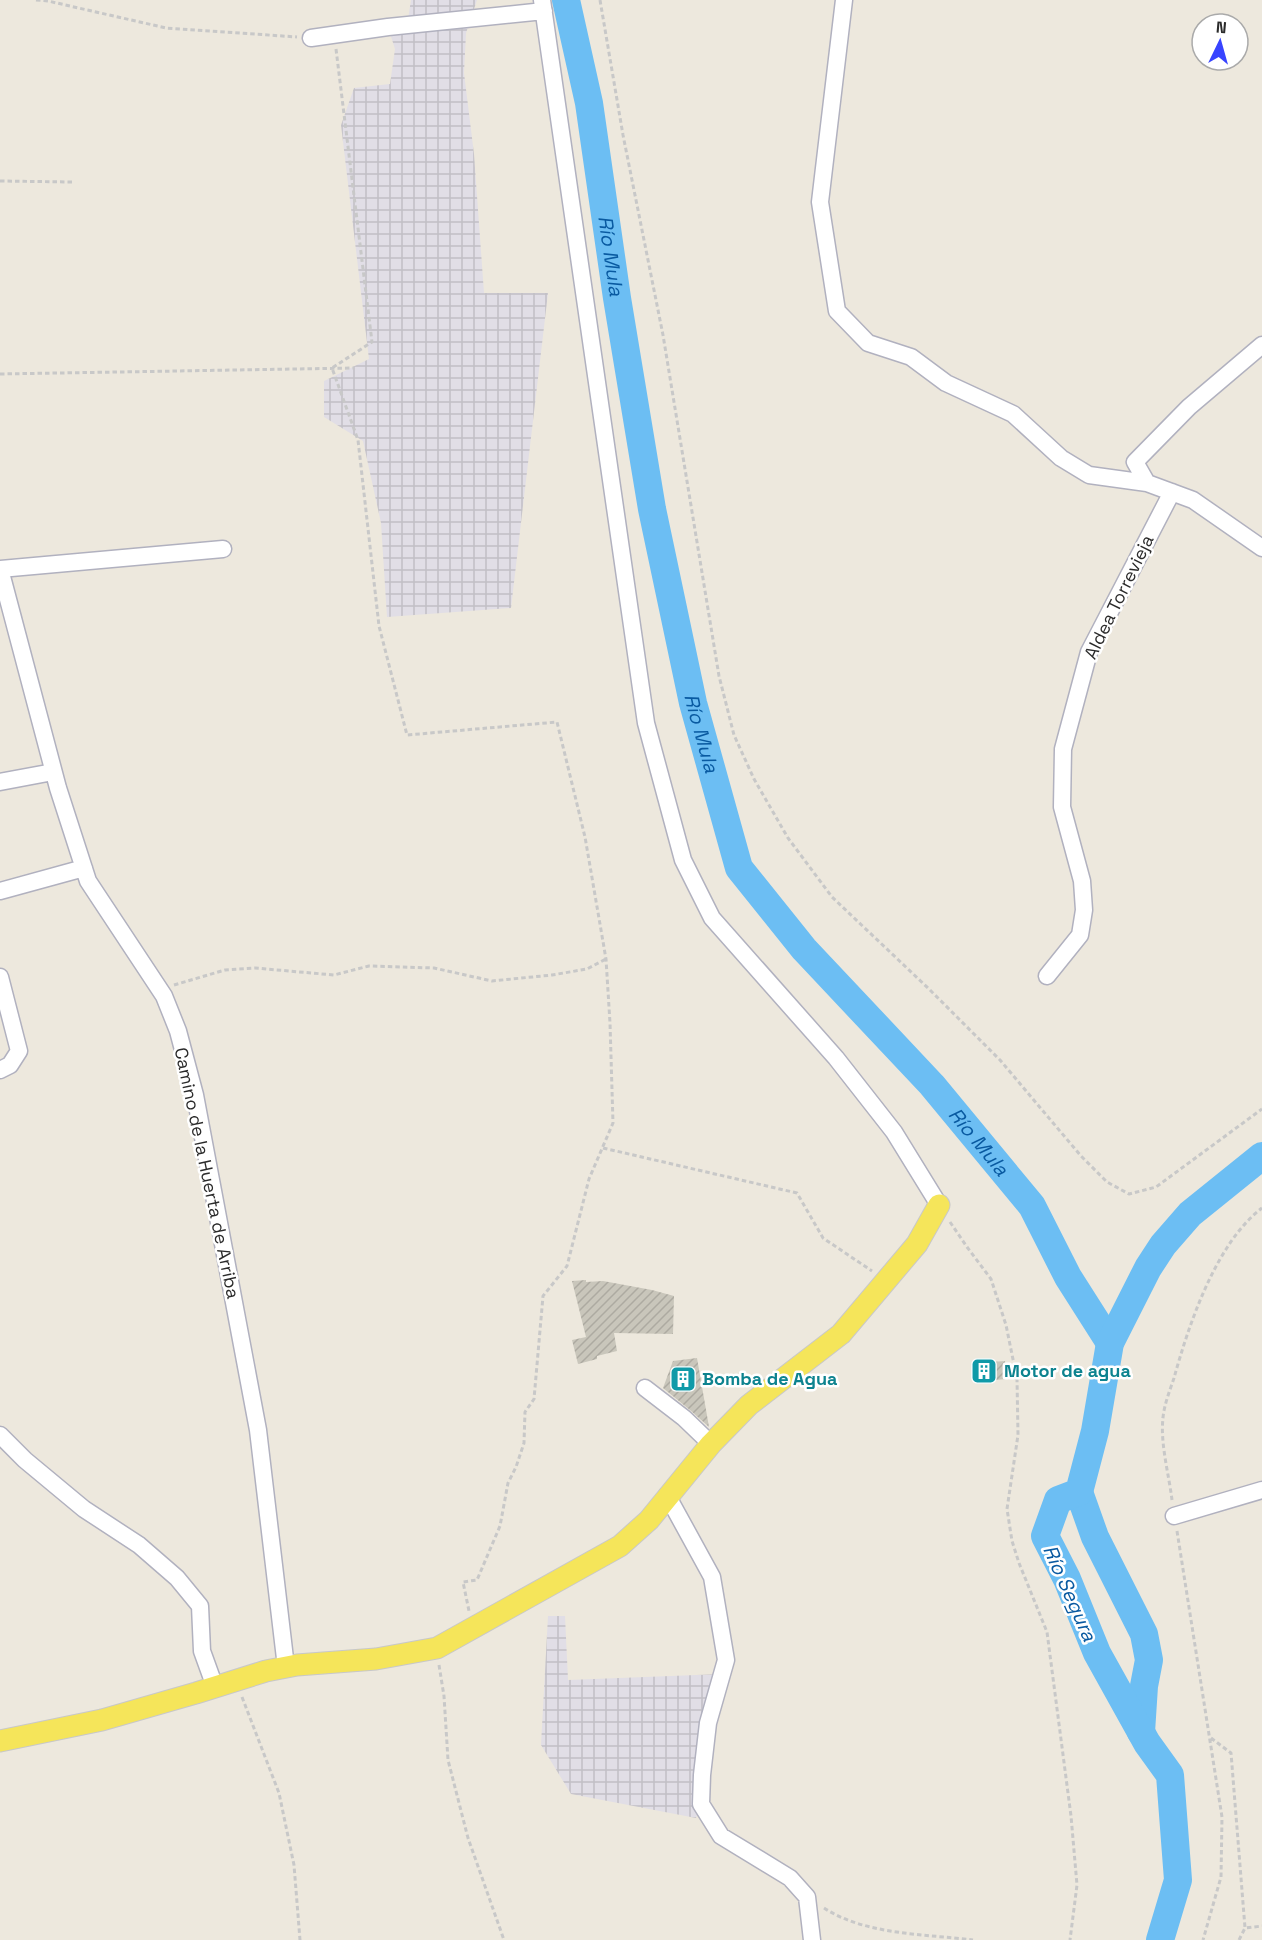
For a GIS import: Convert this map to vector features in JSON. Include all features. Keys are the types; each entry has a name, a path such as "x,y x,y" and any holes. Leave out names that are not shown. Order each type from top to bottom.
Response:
{"main road":[{"path":"0,1741 102,1720 266,1671 286,1667 376,1659 437,1648 620,1546 649,1520 667,1495 711,1444 749,1406 842,1334 917,1244 939,1205"}],"street":[{"path":"844,0 820,202 837,311 867,343 911,357 946,383 1013,414 1061,458 1089,475 1147,483 1193,500 1262,548"},
{"path":"311,38 543,5 646,723 684,860 712,918 836,1058 894,1132 939,1205"},
{"path":"1147,483 1135,462 1189,407 1262,345"},
{"name":"Aldea Torrevieja","path":"1047,976 1080,935 1084,910 1082,881 1062,807 1063,749 1089,652 1172,492"},
{"path":"0,569 223,549"},
{"name":"Camino de la Huerta de Arriba","path":"0,569 53,772 88,881 160,990 178,1031 195,1095 258,1430 286,1667"},
{"path":"0,782 53,772"},
{"path":"0,891 84,868"},
{"path":"0,977 19,1051 10,1065 0,1070"},
{"path":"645,1388 684,1418 711,1444"},
{"path":"0,1435 25,1460 75,1502 139,1545 177,1578 200,1606 202,1651 225,1684"},
{"path":"1174,1516 1262,1490"},
{"path":"667,1495 712,1577 726,1660 708,1723 701,1804 721,1836 790,1878 807,1897 812,1940"}],"path":[{"path":"36,0 165,28 311,38"},
{"path":"600,0 623,135 663,335 719,676 734,735 754,779 788,838 831,897 928,988 1000,1060 1080,1156 1107,1182 1129,1194 1156,1187 1262,1109"},
{"path":"332,368 372,342 334,34"},
{"path":"0,181 72,182"},
{"path":"332,368 358,440 379,626 407,735 557,722 585,837 606,959 613,1123 589,1179 567,1266 543,1296 534,1399 525,1412 524,1443 508,1483 500,1526 477,1580 463,1582 473,1628"},
{"path":"0,374 354,368"},
{"path":"160,990 225,970 255,968 334,975 369,966 434,968 492,981 586,969 606,959"},
{"path":"603,1148 796,1193 823,1238 887,1281"},
{"path":"939,1205 991,1279 1006,1325 1017,1379 1018,1435 1007,1509 1012,1541 1019,1563 1047,1632 1071,1816 1077,1885 1070,1940"},
{"path":"1203,1940 1221,1877 1222,1817 1174,1516 1162,1417 1201,1295 1227,1246 1262,1208"},
{"path":"437,1648 444,1696 448,1760 468,1838 504,1940"},
{"path":"225,1684 279,1793 294,1865 300,1940"},
{"path":"1210,1736 1231,1753 1245,1928 1239,1940"},
{"path":"807,1897 838,1918 867,1928 973,1940"},
{"path":"1245,1928 1262,1926"}],"shaded area":[{"path":"411,0 477,0 466,33 464,73 474,154 484,293 548,293 511,608 387,617 381,523 363,441 324,417 324,381 369,359 341,125 354,88 390,84 395,49 388,27 407,26"},
{"path":"548,1616 565,1616 568,1680 722,1674 701,1804 696,1818 571,1794 541,1745"}],"building":[{"path":"586,1280 586,1282 603,1281 674,1296 673,1334 614,1333 617,1351 578,1364 572,1340 586,1337 572,1281"},
{"name":"Bomba de Agua","path":"697,1358 709,1427 663,1388 673,1361"},
{"name":"Motor de agua","path":"1005,1361 1007,1379 983,1381 978,1363"}],"waterway":[{"name":"Río Mula","path":"566,0 589,103 617,298 652,509 693,703 739,868 804,949 932,1085 1032,1206 1068,1277 1110,1343"},
{"name":"Río Segura","path":"1160,1940 1178,1880 1170,1775 1147,1743 1097,1653 1067,1579 1045,1536 1058,1500 1079,1492 1095,1431 1110,1343 1148,1268 1163,1245 1190,1214 1262,1156"},
{"path":"1079,1492 1095,1537 1144,1634 1149,1660 1144,1686 1141,1732"}],"place":[{"name":"Motor de agua","path":"984,1371"},
{"name":"Bomba de Agua","path":"683,1379"}]}
